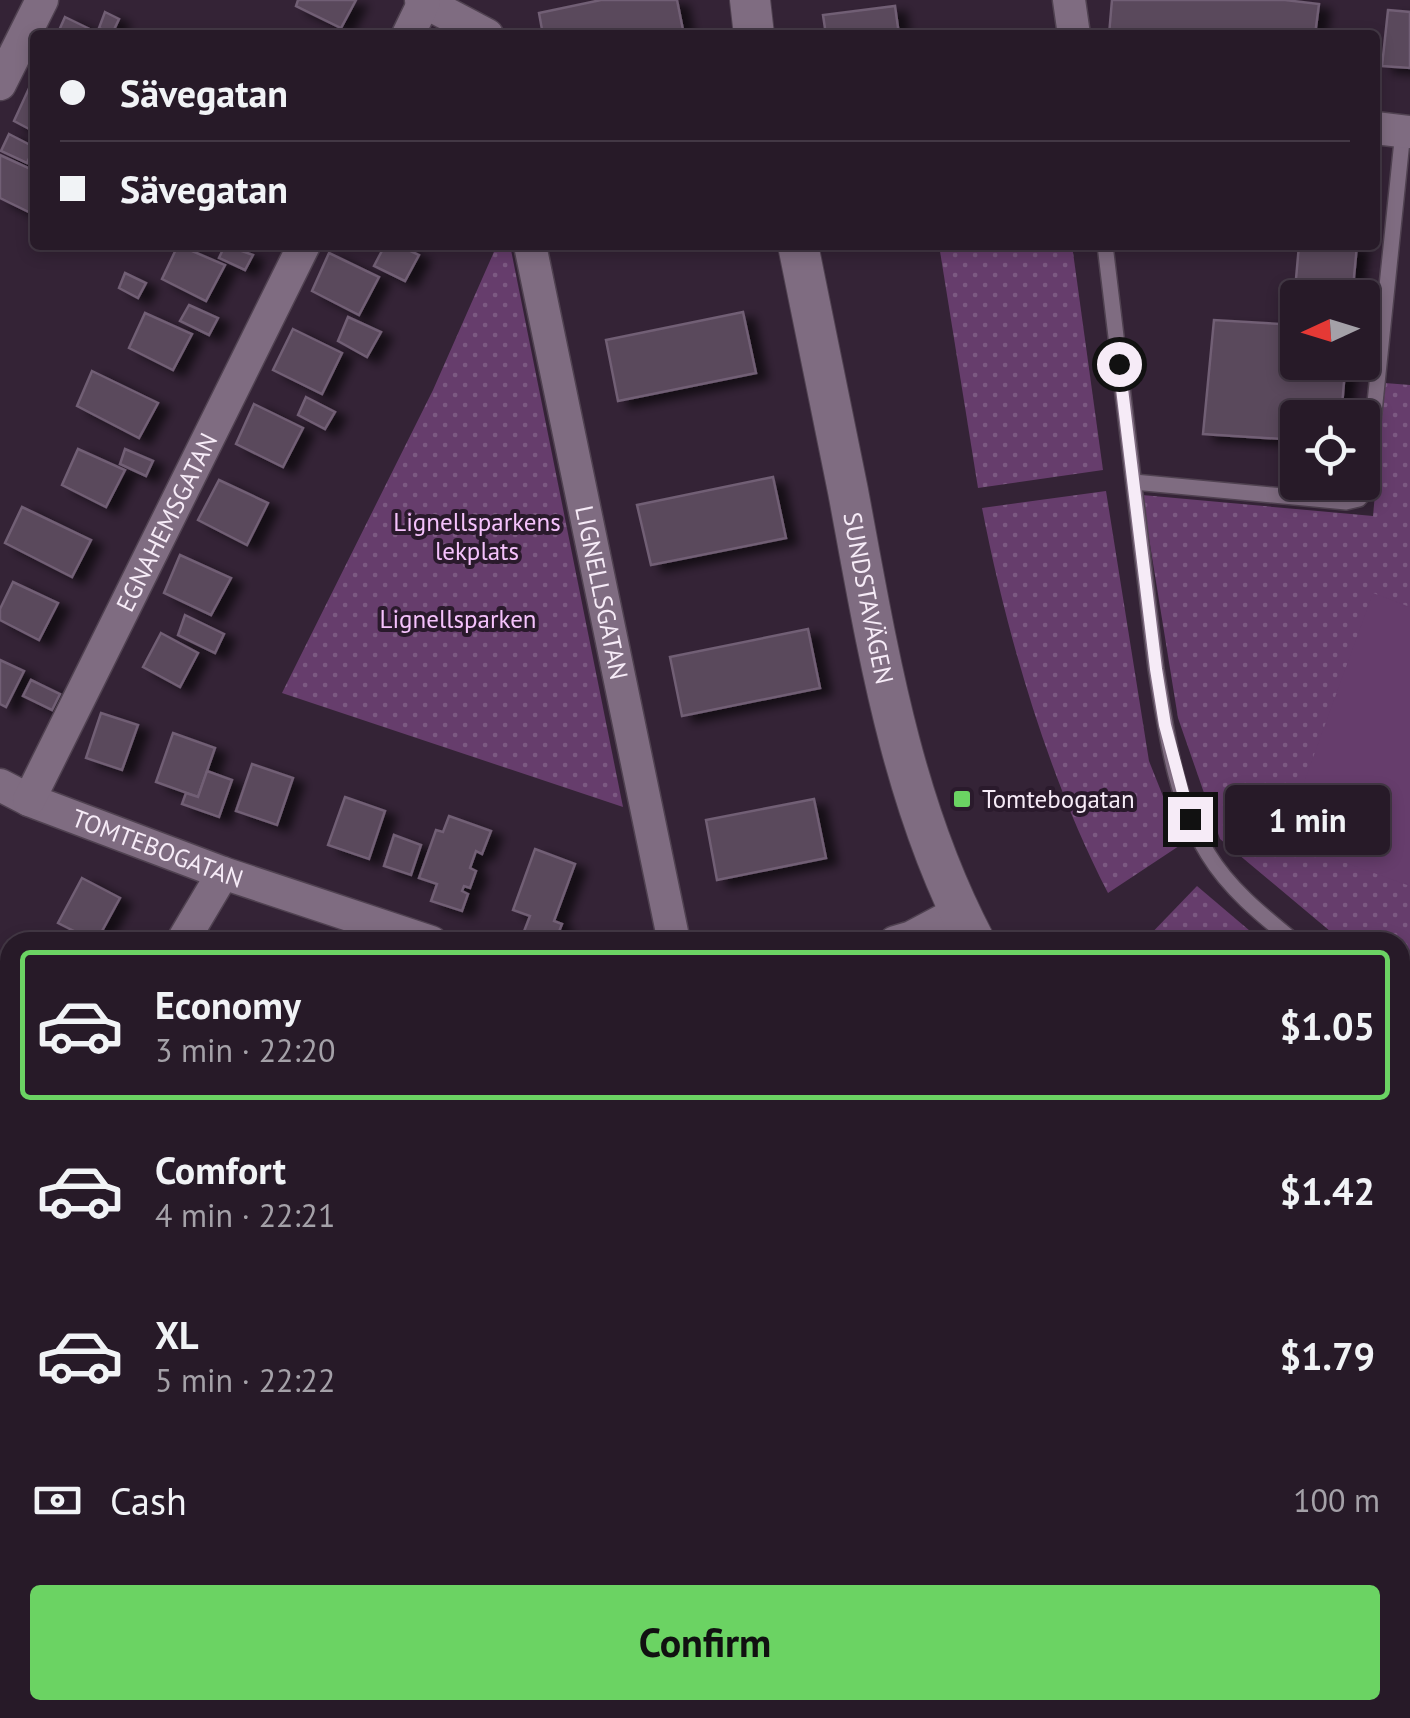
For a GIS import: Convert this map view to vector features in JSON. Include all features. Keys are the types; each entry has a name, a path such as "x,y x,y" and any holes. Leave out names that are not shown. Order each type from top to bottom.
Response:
{"street":[{"path":"0,84 42,0"},
{"path":"1069,0 1073,30"},
{"path":"410,30 423,1 478,30"},
{"name":"EGNAHEMSGATAN","path":"15,792 301,250"},
{"name":"LIGNELLSGATAN","path":"531,250 672,932"},
{"name":"SUNDSTAVÄGEN","path":"799,250 878,657 915,798 967,927"},
{"name":"TOMTEBOGATAN","path":"15,792 222,873 401,932"},
{"path":"188,932 222,873"},
{"path":"940,932 967,927"}],"lane":[{"path":"1134,482 1346,502 1359,498 1366,490 1396,131"},
{"path":"1106,250 1165,725 1190,819 1209,856 1246,901 1283,932"}],"green space":[{"name":"Lignellsparken","path":"495,250 511,250 623,807 282,693 433,390"},
{"path":"940,250 1073,250 1103,470 978,488"},
{"path":"1385,383 1410,385 1410,932 1331,932 1220,839 1178,718 1142,495 1373,516 1374,500 1380,500"},
{"path":"1106,491 1149,761 1182,844 1108,893 1048,754 1017,655 982,508"},
{"path":"1373,593 1410,607 1410,886 1283,840"},
{"path":"1197,886 1251,932 1153,932"}],"building":[{"path":"298,0 356,0 341,28 296,6"},
{"path":"601,0 677,0 683,30 542,30 539,13"},
{"path":"1112,0 1285,0 1319,4 1316,30 1109,30"},
{"path":"895,6 898,30 825,30 823,15"},
{"path":"1388,10 1410,12 1410,68 1382,66"},
{"path":"105,12 119,19 114,30 99,28"},
{"path":"65,17 92,30 59,30"},
{"path":"30,86 30,129 14,121"},
{"path":"9,134 30,145 27,163 1,151"},
{"path":"0,155 30,169 30,213 0,198"},
{"path":"176,250 190,250 225,265 206,301 162,279"},
{"path":"223,250 253,255 245,270 219,258"},
{"path":"382,250 408,250 419,255 405,281 374,266"},
{"path":"1299,250 1357,250 1354,280 1296,280"},
{"path":"329,253 379,277 359,315 312,291"},
{"path":"125,273 146,283 138,298 119,288"},
{"path":"189,305 218,318 209,335 180,321"},
{"path":"743,312 756,373 618,401 606,340"},
{"path":"145,313 192,334 173,370 129,348"},
{"path":"348,317 381,332 367,357 338,341"},
{"path":"1214,320 1280,324 1280,380 1344,380 1342,400 1280,400 1280,439 1203,434"},
{"path":"293,329 342,353 322,394 273,370"},
{"path":"92,371 158,403 139,438 77,406"},
{"path":"306,397 335,412 325,429 298,415"},
{"path":"254,404 303,428 283,467 236,444"},
{"path":"78,449 125,470 106,507 62,485"},
{"path":"125,449 153,461 146,476 120,464"},
{"path":"773,477 786,538 651,565 637,505"},
{"path":"219,480 268,503 247,545 198,520"},
{"path":"22,507 91,540 72,577 5,543"},
{"path":"180,555 231,578 211,615 164,593"},
{"path":"13,582 58,603 39,640 0,620 0,609"},
{"path":"185,615 224,634 215,653 178,635"},
{"path":"808,629 820,688 682,716 670,657"},
{"path":"161,633 198,653 180,687 143,667"},
{"path":"0,660 24,671 6,707 0,704"},
{"path":"31,680 60,694 52,710 23,696"},
{"path":"101,713 138,725 122,770 86,758"},
{"path":"173,733 215,748 198,797 156,782"},
{"path":"252,764 293,778 277,825 236,811"},
{"path":"207,771 232,780 219,817 182,804 186,793 198,797"},
{"path":"345,797 385,811 369,859 328,845"},
{"path":"814,799 826,858 717,880 706,820"},
{"path":"449,816 491,831 482,854 476,851 470,868 476,871 470,888 464,886 462,891 468,894 462,911 431,901 437,884 419,878 436,830 443,832"},
{"path":"394,835 421,845 411,875 384,866"},
{"path":"535,849 575,864 554,921 562,924 559,932 524,932 530,916 513,910"},
{"path":"82,878 120,898 101,932 76,932 58,923"}],"place":[{"name":"Tomtebogatan","path":"962,799"}],"route":[{"path":"1119,364 1156,669 1165,725 1190,819"}],"park label":[{"name":"Lignellsparkens lekplats","path":"477,536"}]}
